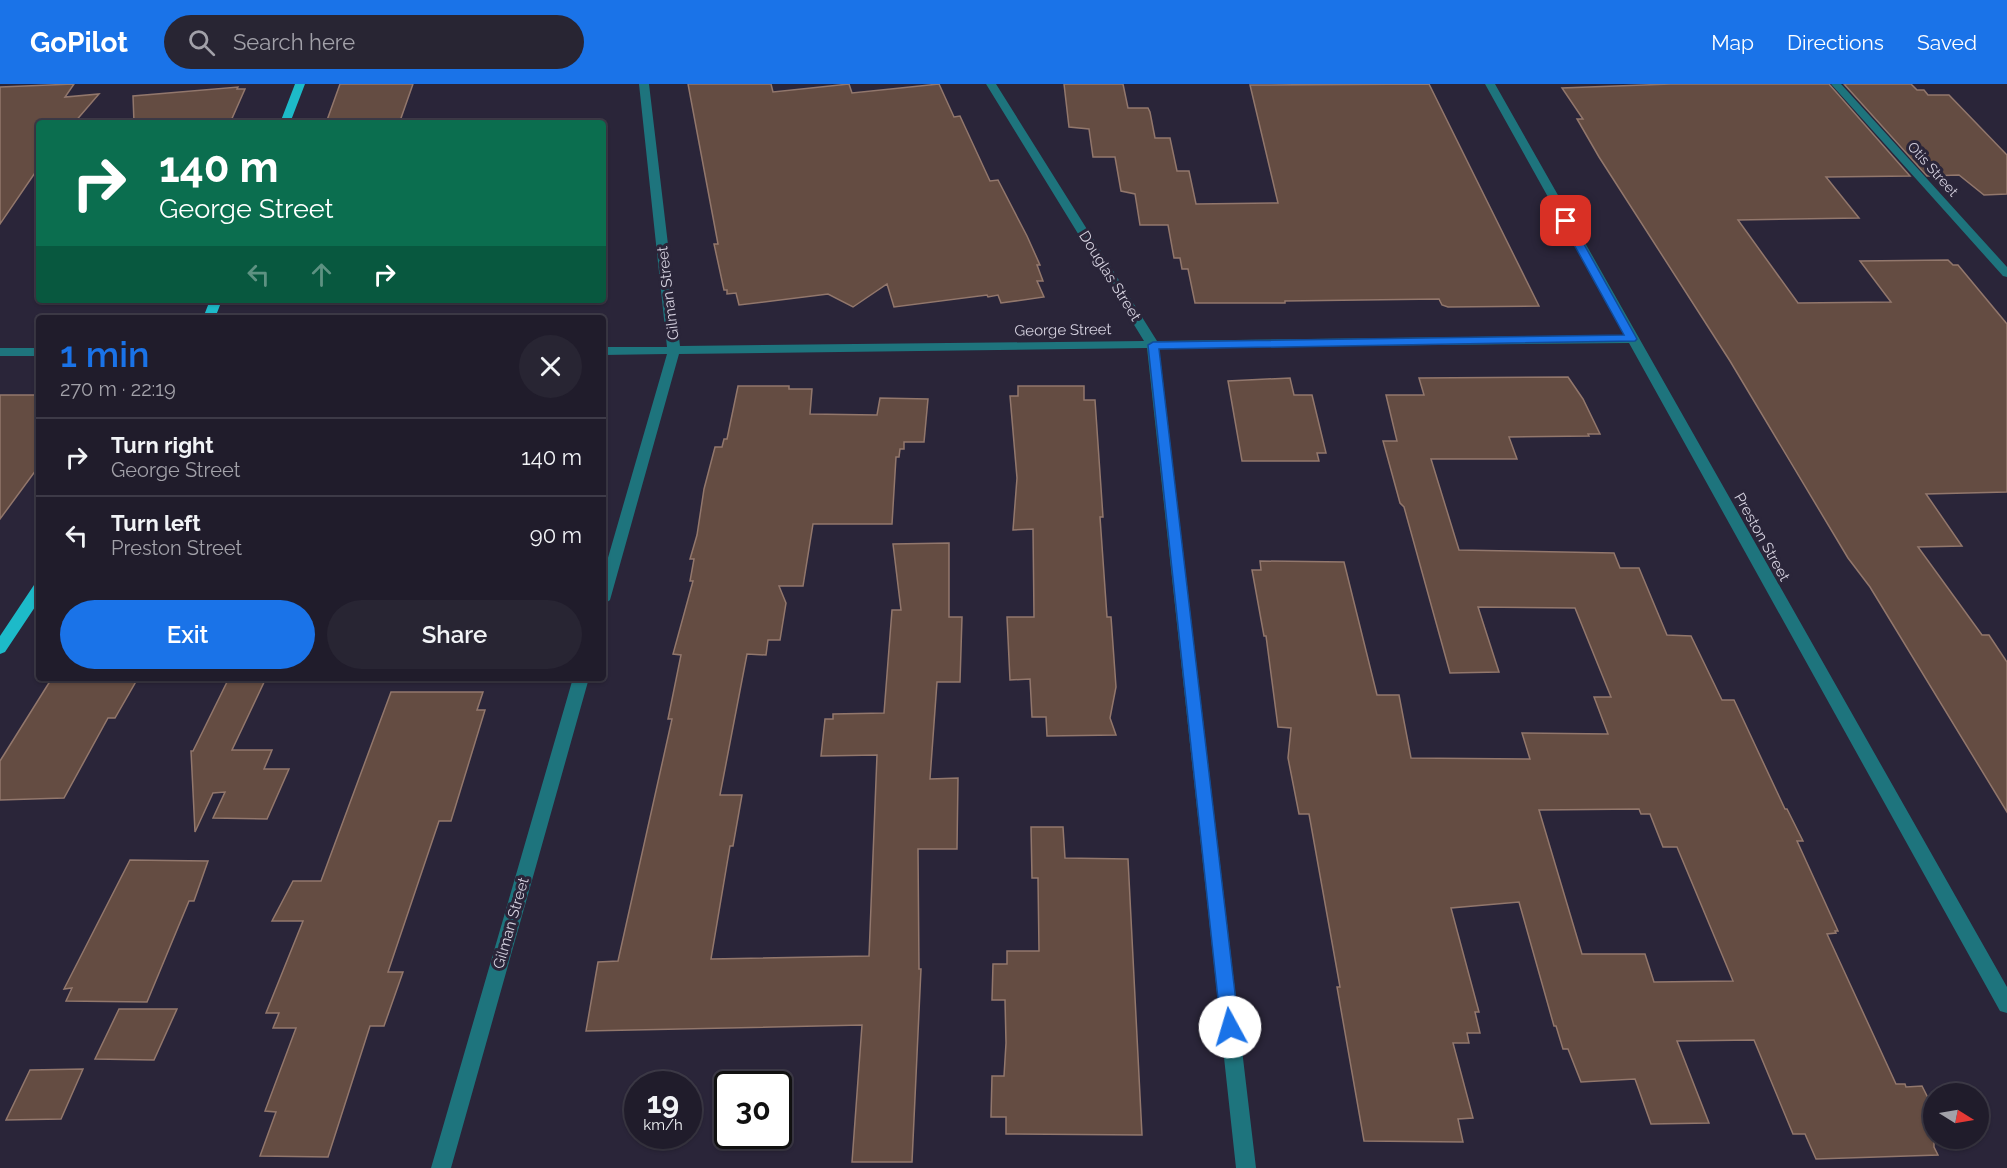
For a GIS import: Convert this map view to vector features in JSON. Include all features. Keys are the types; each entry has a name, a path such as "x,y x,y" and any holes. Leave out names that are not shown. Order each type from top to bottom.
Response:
{"main road":[{"path":"286,120 300,84"},
{"path":"0,648 36,594"}],"street":[{"name":"Gilman Street","path":"606,589 674,351 644,84"},
{"name":"Douglas Street","path":"991,84 1153,345 1246,1168"},
{"name":"Preston Street","path":"1490,84 1631,339 2007,1005"},
{"name":"Otis Street","path":"1836,84 2007,274"},
{"name":"George Street","path":"606,351 1631,339"},
{"path":"0,352 36,352"},
{"name":"Gilman Street","path":"441,1168 580,681"}],"building":[{"path":"74,84 65,97 99,94 77,120 36,120 36,171 0,224 0,87"},
{"path":"340,84 413,84 400,120 327,120"},
{"path":"688,84 771,84 773,92 849,84 852,93 939,84 954,117 960,116 990,181 998,180 1027,236 1040,265 1037,265 1043,281 1037,281 1044,297 1001,303 998,295 988,297 987,295 894,307 887,284 853,307 828,294 739,305 736,293 727,294 727,290 724,290 714,244 718,244"},
{"path":"1064,84 1123,84 1128,108 1148,108 1155,138 1170,138 1177,171 1189,171 1196,204 1278,203 1250,85 1429,84 1539,306 1448,307 1442,305 1439,299 1195,303 1188,269 1182,269 1180,258 1174,258 1168,225 1140,225 1135,194 1121,191 1115,157 1093,157 1089,129 1069,127"},
{"path":"1671,84 1829,84 1910,176 1826,177 1859,218 1738,220 1798,303 1891,302 1860,261 1948,260 1953,265 1958,265 2007,324 2007,492 1926,494 1962,546 1918,547 1982,635 1989,635 2007,662 2007,812 1870,587 1848,558 1730,361 1599,157 1577,119 1583,119 1562,88"},
{"path":"1844,84 1911,84 1917,90 1924,90 1928,95 1949,95 2007,155 2007,194 1984,195 1959,175 1927,176"},
{"path":"238,87 237,89 245,89 231,120 134,120 133,96"},
{"path":"1568,377 1583,399 1600,434 1509,437 1517,459 1431,459 1459,550 1614,553 1620,568 1639,568 1667,635 1691,636 1722,700 1734,700 1785,809 1803,841 1797,841 1838,931 1827,934 1896,1084 1905,1084 1906,1087 1922,1086 1923,1088 1923,1149 1935,1149 1938,1155 1816,1159 1805,1134 1793,1134 1754,1040 1677,1041 1709,1123 1651,1124 1635,1079 1581,1082 1568,1049 1563,1049 1556,1026 1554,1026 1519,902 1451,908 1479,1012 1475,1012 1480,1033 1467,1033 1469,1043 1453,1043 1473,1118 1458,1119 1463,1142 1364,1141 1337,987 1340,987 1309,814 1299,814 1288,758 1291,728 1278,727 1266,636 1264,636 1252,570 1261,570 1260,561 1344,562 1377,695 1399,695 1411,758 1530,759 1522,733 1608,734 1594,697 1611,697 1575,608 1478,607 1499,672 1450,673 1404,507 1400,503 1383,441 1397,441 1386,395 1424,395 1419,378","holes":["1639,809 1641,814 1650,814 1663,847 1677,847 1733,981 1654,982 1645,954 1582,954 1539,810"]},
{"path":"1290,378 1294,395 1312,395 1326,453 1317,453 1319,461 1242,461 1228,381"},
{"path":"738,386 789,386 789,389 812,389 810,414 877,415 880,398 928,399 924,442 904,442 904,449 900,449 899,457 896,457 892,524 813,524 803,586 779,586 786,603 780,640 768,640 766,655 747,654 720,795 742,795 733,846 730,846 711,959 869,956 877,755 821,756 825,719 833,719 833,714 884,713 892,610 901,610 893,544 949,543 949,617 962,617 960,682 937,682 930,779 958,778 957,849 918,849 919,969 921,969 912,1162 852,1162 862,1025 586,1031 598,962 618,961 672,719 668,719 681,655 673,654 693,581 690,581 694,559 690,559 697,535 704,489 715,447 722,447 724,439 727,439"},
{"path":"1018,386 1084,386 1084,400 1095,400 1107,617 1111,617 1116,687 1110,718 1116,735 1047,736 1046,717 1032,717 1030,679 1010,680 1007,617 1034,617 1033,529 1013,530 1017,478 1010,396 1018,396"},
{"path":"0,395 36,395 36,470 0,519"},
{"path":"50,681 136,681 115,718 108,718 64,798 0,800 0,761"},
{"path":"228,681 265,681 232,750 272,750 264,769 289,769 267,819 213,818 225,792 213,793 195,832 191,751"},
{"path":"391,692 483,692 477,710 485,710 451,821 439,821 388,972 403,972 384,1026 370,1026 328,1157 260,1156 276,1112 265,1111 296,1028 273,1028 279,1013 266,1013 303,921 272,921 293,881 321,881"},
{"path":"1031,827 1063,827 1065,858 1128,859 1142,1135 1006,1134 1006,1117 991,1117 992,1076 1004,1076 1006,1043 1005,1000 992,1000 993,964 1007,964 1007,951 1039,951 1038,878 1032,878"},
{"path":"130,860 208,861 194,901 189,901 147,1002 66,1001 72,988 64,989"},
{"path":"119,1009 177,1009 154,1060 95,1059"},
{"path":"83,1069 61,1119 6,1120 30,1070"}],"route":[{"path":"1230,1027 1153,345 1631,339 1566,221"}]}
